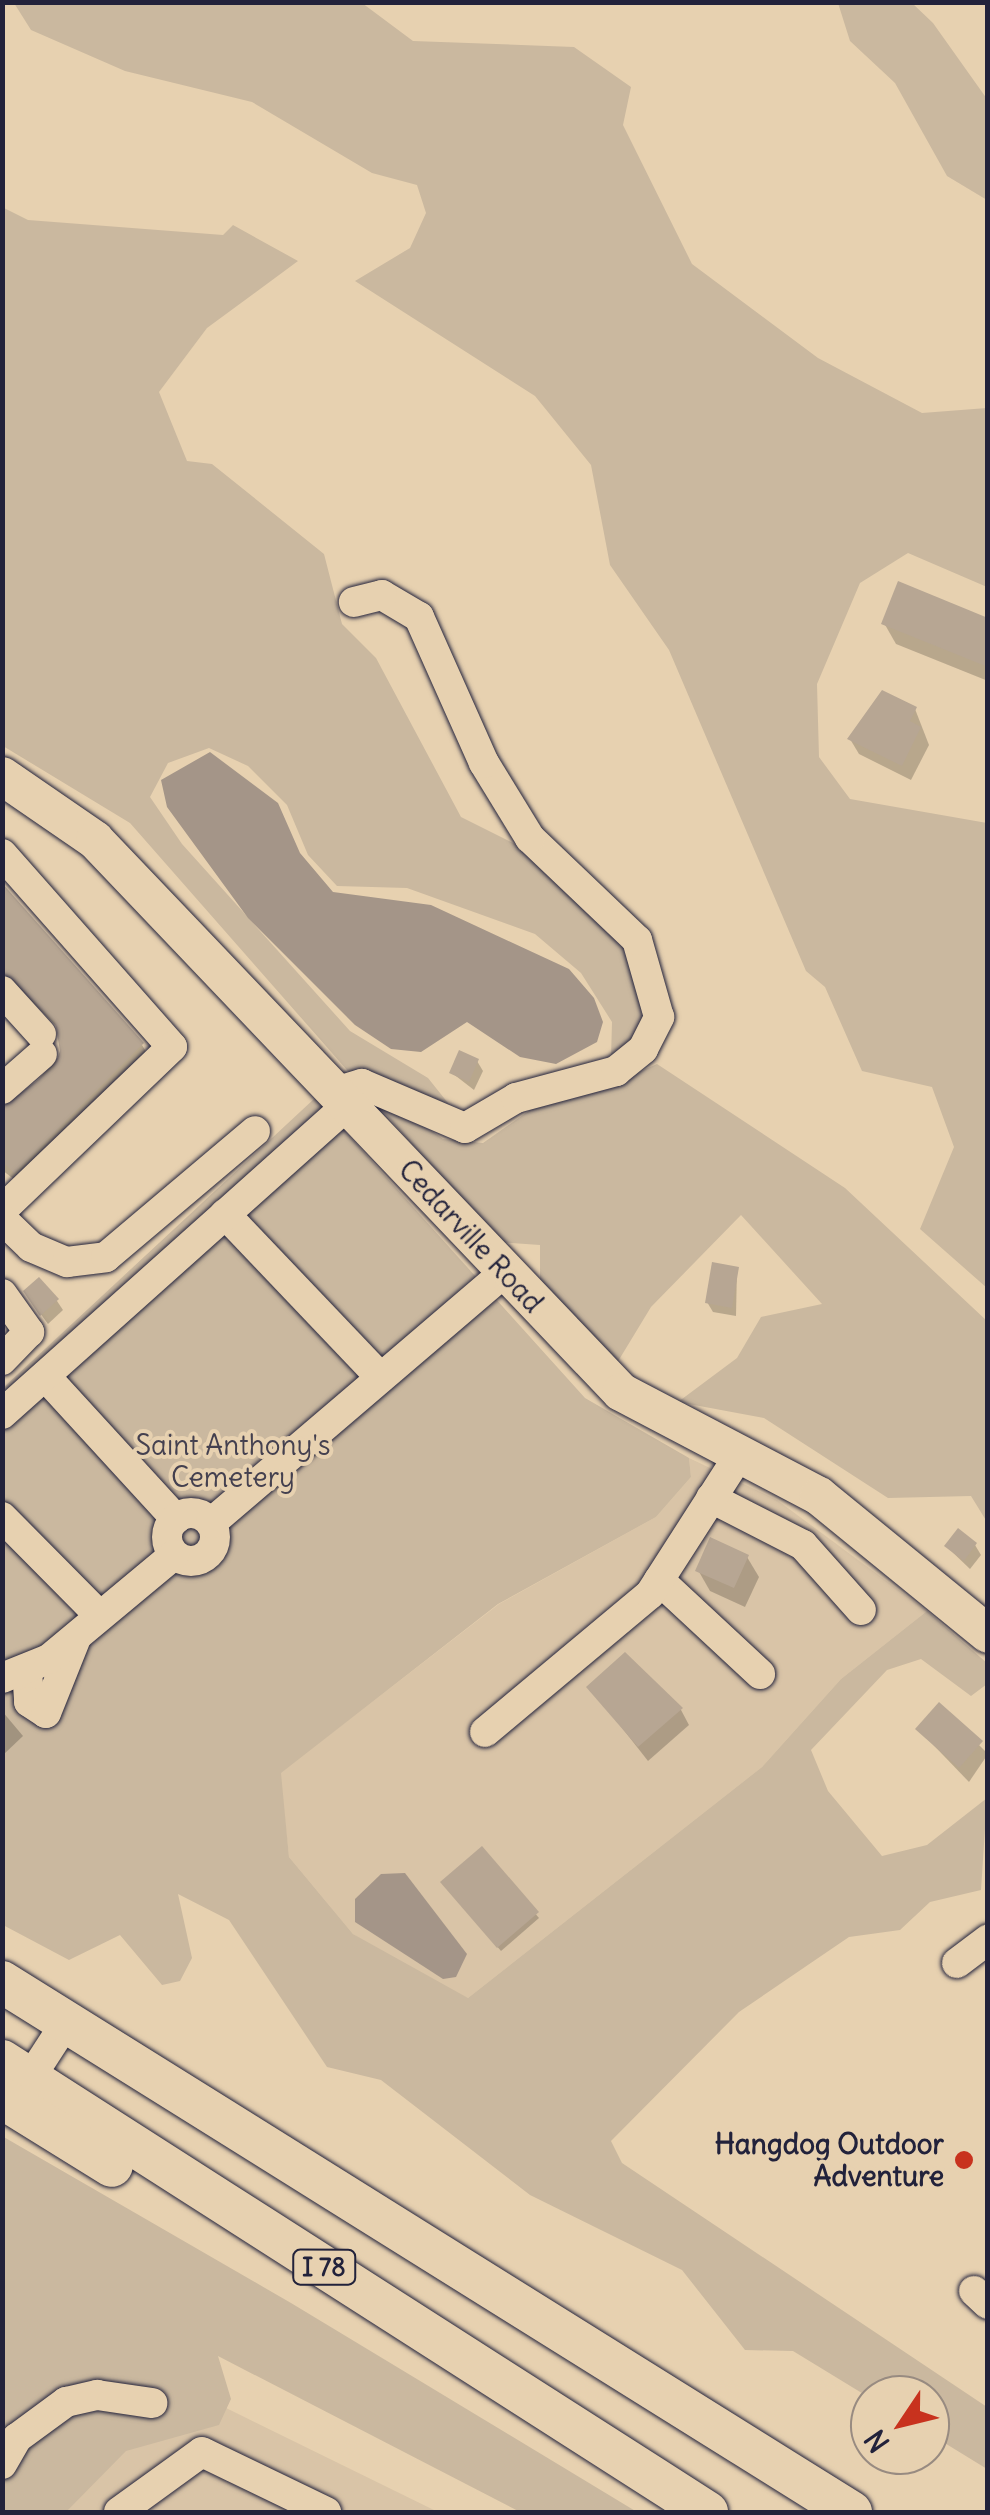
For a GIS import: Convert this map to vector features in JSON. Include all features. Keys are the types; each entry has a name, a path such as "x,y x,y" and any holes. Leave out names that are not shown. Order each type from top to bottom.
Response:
{"highway":[{"name":"I 78","path":"2,1982 851,2512"},
{"name":"I 78","path":"9,2079 707,2512"},
{"path":"598,2355 875,2512"}],"main road":[{"name":"Cedarville Road","path":"3,776 95,840 621,1392 844,1514 988,1634"}],"lane":[{"path":"2,1414 225,1214 341,1099 362,1084 465,1128 516,1098 616,1072 643,1049 659,1017 636,940 530,838 484,763 420,616 382,595 354,602"},
{"path":"2,854 172,1048 2,1210"},
{"path":"2,992 41,1044 2,1089"},
{"path":"2,1219 32,1247 67,1262 106,1257 255,1131"},
{"path":"225,1214 380,1377"},
{"path":"211,1524 505,1272"},
{"path":"2,1294 30,1332 2,1360"},
{"path":"45,1376 176,1519"},
{"path":"485,1732 659,1580 740,1454"},
{"path":"712,1498 803,1545 861,1610"},
{"path":"88,1626 46,1713 29,1702 14,1674 88,1626 174,1555 204,1558 214,1546 211,1524 198,1514 176,1519 168,1532 174,1555"},
{"path":"2,1516 88,1626"},
{"path":"659,1580 760,1674"},
{"path":"957,1962 988,1940"},
{"path":"9,2079 67,2021"},
{"path":"2,2464 17,2438 66,2402 97,2394 152,2403"},
{"path":"118,2512 202,2452 326,2512"}],"shaded area":[{"path":"210,752 278,803 300,853 333,892 431,905 569,969 594,998 603,1022 597,1042 556,1064 520,1057 467,1022 421,1052 391,1049 355,1025 248,918 167,807 161,780"},
{"path":"689,1458 777,1500 927,1611 841,1679 762,1767 468,1998 430,1985 353,1934 289,1857 280,1773 499,1604 656,1517 691,1477"},
{"path":"405,1873 467,1954 456,1977 443,1979 355,1922 355,1899 381,1874"},
{"path":"218,2404 438,2512 56,2512 126,2445"}],"green space":[{"path":"14,3 362,3 413,41 574,47 631,87 623,125 692,264 818,358 922,413 987,408 987,587 908,553 860,583 817,684 819,757 850,799 987,823 987,1288 920,1229 954,1147 932,1087 862,1071 825,987 806,971 669,650 610,565 591,465 535,396 355,281 410,248 426,213 417,185 372,173 252,102 125,71 31,30"},
{"path":"838,3 912,3 933,23 987,99 987,200 947,176 895,83 850,41"},
{"path":"2,207 28,220 223,235 233,225 298,261 207,328 159,392 187,461 212,464 324,554 342,624 376,658 461,817 519,846 639,953 642,1026 621,1062 611,1058 612,1022 581,973 535,934 407,888 337,886 308,855 287,805 248,766 209,748 168,763 150,797 182,844 350,1031 428,1078 452,1108 410,1116 443,1139 483,1143 553,1094 608,1086 657,1064 845,1188 987,1321 987,1522 971,1496 888,1498 764,1418 678,1402 737,1358 761,1317 822,1304 741,1215 651,1307 617,1363 540,1281 540,1245 498,1242 130,823 3,746"},
{"name":"Saint Anthony's Cemetery","path":"315,1098 585,1398 689,1458 691,1477 656,1517 498,1604 281,1773 289,1857 353,1934 468,1998 762,1767 841,1679 927,1611 987,1663 987,1684 971,1696 921,1659 887,1670 811,1750 828,1791 882,1856 927,1845 987,1798 981,1890 930,1902 900,1930 849,1937 739,2012 611,2141 622,2163 939,2375 850,2375 850,2386 793,2351 745,2350 682,2270 530,2195 381,2080 327,2067 229,1920 178,1894 192,1958 180,1981 162,1985 120,1935 69,1960 3,1925 3,1388"},
{"path":"2,2136 291,2303 637,2512 520,2512 218,2356 231,2399 219,2425 126,2451 66,2512 3,2512"},
{"path":"950,2382 987,2407 987,2469 950,2446"}],"building":[{"path":"898,581 988,618 988,667 881,624"},
{"path":"882,690 917,707 910,721 921,727 902,766 847,739"},
{"path":"2,883 144,1043 14,1173 2,1161 2,1107 54,1068 60,1051 55,1021 2,972"},
{"path":"459,1050 479,1059 469,1082 449,1073"},
{"path":"712,1262 739,1267 732,1308 705,1303"},
{"path":"39,1277 59,1299 40,1316 23,1291"},
{"path":"958,1528 977,1543 964,1561 944,1546"},
{"path":"710,1537 749,1555 734,1588 695,1571"},
{"path":"625,1652 683,1708 638,1747 586,1687"},
{"path":"939,1702 983,1741 959,1768 915,1729"},
{"path":"482,1846 539,1912 497,1948 440,1882"}],"place":[{"name":"Hangdog Outdoor Adventure","path":"964,2160"}]}
